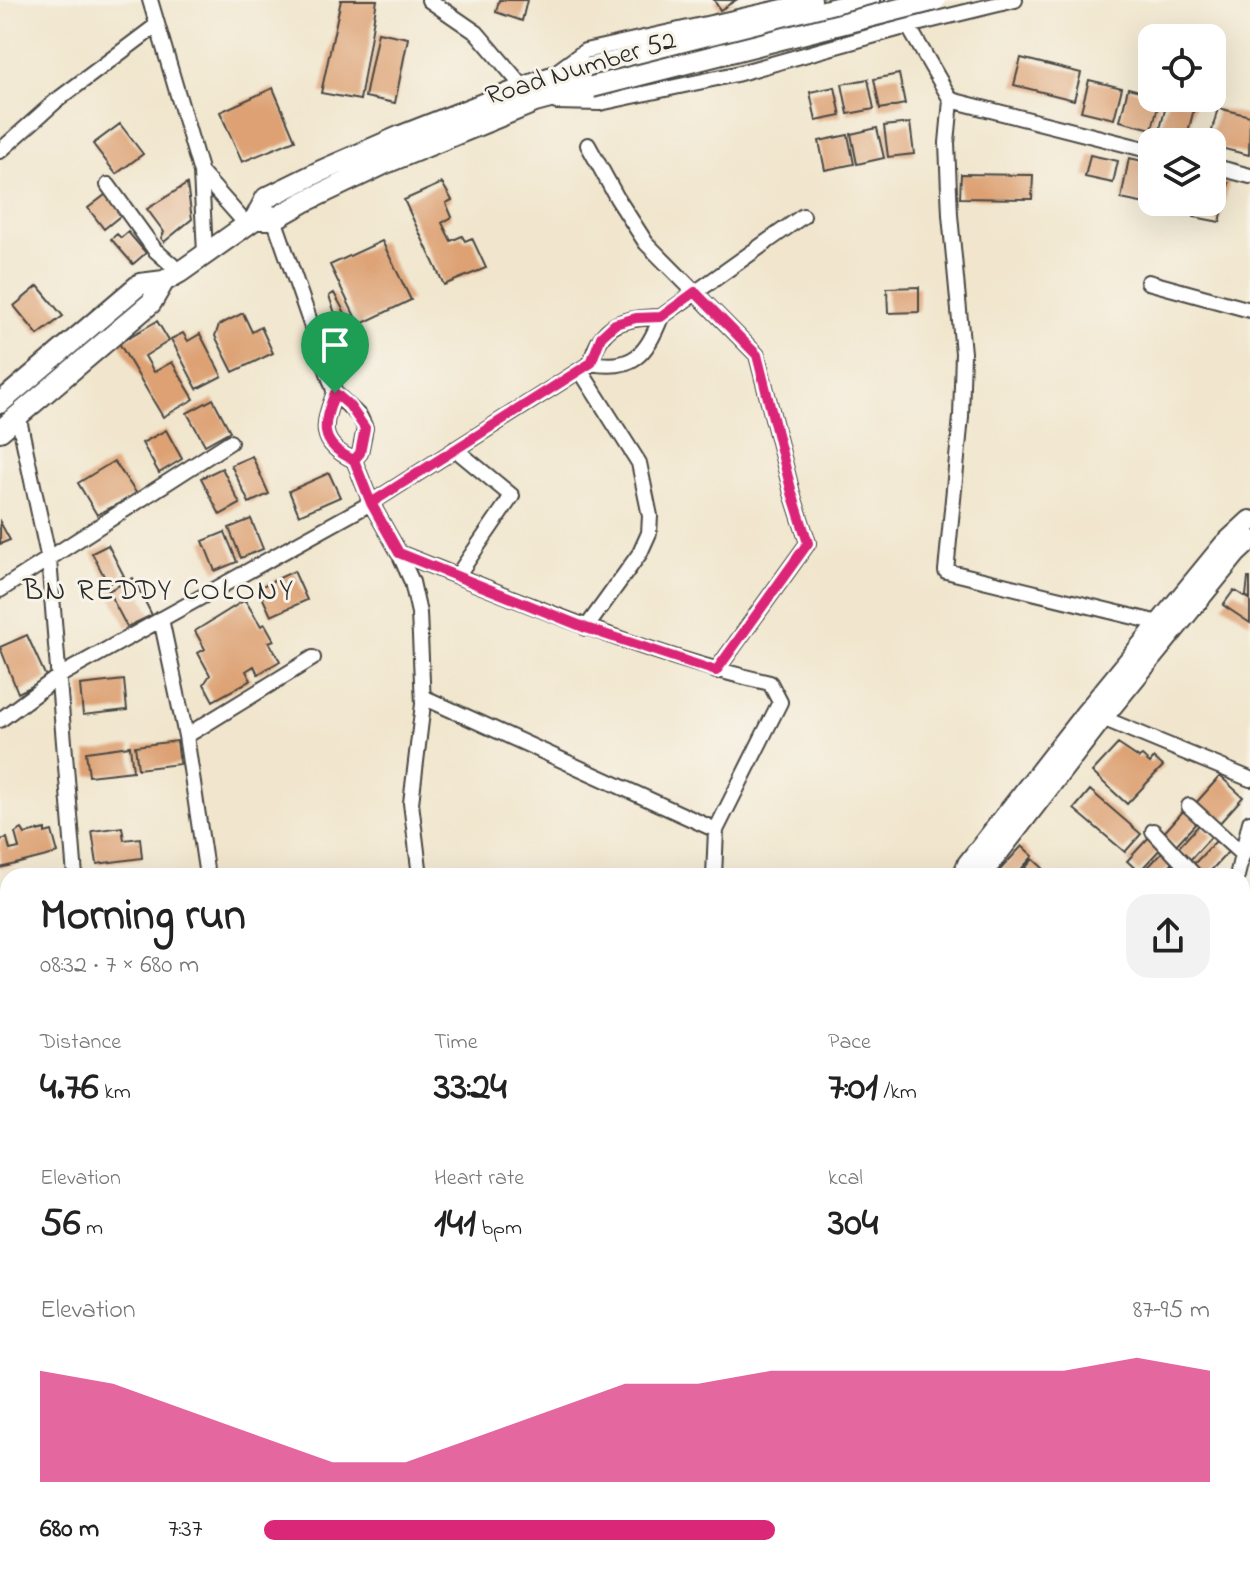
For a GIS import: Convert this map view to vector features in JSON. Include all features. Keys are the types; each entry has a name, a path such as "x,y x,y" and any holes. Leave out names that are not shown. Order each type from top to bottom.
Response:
{"main road":[{"name":"Road Number 52","path":"259,221 266,198 401,136 529,95 869,0"},
{"name":"Road Number 52","path":"0,431 151,303 172,276 205,253 259,221 529,95 549,78 590,78 935,0"},
{"name":"Road Number 52","path":"0,403 140,284 172,276"},
{"path":"986,868 1159,623 1224,545 1250,521"},
{"path":"966,868 1094,715 1250,540"}],"street":[{"path":"150,0 201,173 205,253"},
{"path":"429,0 477,33 529,95 600,103 736,74 1015,0"},
{"path":"549,78 585,51 814,0"},
{"path":"893,0 951,100 947,143 950,215 963,353 961,417 946,571 1159,623"},
{"path":"0,151 56,101 157,25"},
{"path":"951,100 1138,147"},
{"path":"588,145 646,243 757,355 808,543 716,671"},
{"path":"1226,170 1250,176"},
{"path":"201,173 259,221 335,393 349,405 365,428 360,453 354,460"},
{"path":"108,185 172,276"},
{"path":"586,366 625,363 642,354 652,342 661,317 803,216"},
{"path":"1148,282 1250,310"},
{"path":"0,720 59,676 371,503 586,366 601,337 615,324 636,318 661,317"},
{"path":"586,366 639,463 650,516 649,533 640,553 586,628"},
{"path":"335,393 324,425 327,440 338,453 354,460 371,503 412,582 419,613 423,697 411,803 419,868"},
{"path":"18,415 49,560 74,868"},
{"path":"0,590 230,442"},
{"path":"455,449 512,496 457,576"},
{"path":"399,553 586,628 716,671 770,683 780,702 716,830 714,868"},
{"path":"161,619 186,736 206,868"},
{"path":"186,736 313,658"},
{"path":"423,697 716,830"},
{"path":"1094,715 1250,779"},
{"path":"1189,806 1243,855"},
{"path":"1239,868 1250,822"},
{"path":"1153,831 1188,868"}],"building":[{"path":"341,0 377,0 360,100 321,93"},
{"path":"499,0 527,0 522,21 496,12"},
{"path":"714,0 736,0 720,10"},
{"path":"378,32 408,38 395,103 365,97"},
{"path":"1021,58 1081,73 1074,100 1014,85"},
{"path":"899,74 905,104 880,109 874,79"},
{"path":"868,79 874,109 848,114 842,84"},
{"path":"1089,80 1122,88 1114,119 1081,111"},
{"path":"835,87 841,116 816,121 810,92"},
{"path":"273,88 295,140 242,162 220,112"},
{"path":"1128,88 1138,90 1138,112 1156,112 1152,128 1120,121"},
{"path":"1226,110 1250,116 1249,155 1226,149 1226,128 1213,128 1217,112"},
{"path":"1164,112 1193,112 1189,128 1160,128"},
{"path":"910,123 914,154 888,157 884,126"},
{"path":"120,124 143,154 116,174 93,144"},
{"path":"877,128 884,158 857,164 851,134"},
{"path":"848,135 854,164 825,170 819,141"},
{"path":"1090,155 1118,161 1113,183 1085,177"},
{"path":"1129,158 1138,160 1138,203 1121,199"},
{"path":"961,174 1033,175 1032,199 960,198"},
{"path":"442,183 452,200 446,203 452,217 442,223 451,241 462,236 465,241 472,238 486,268 444,285 404,200"},
{"path":"187,184 192,219 164,242 161,238 164,232 147,209"},
{"path":"109,192 125,212 104,229 88,208"},
{"path":"1194,216 1221,216 1220,222"},
{"path":"128,232 146,253 133,264 111,239 117,234 121,238"},
{"path":"382,241 411,300 359,325 330,265"},
{"path":"38,286 63,316 38,335 14,306"},
{"path":"919,287 919,312 888,313 887,288"},
{"path":"334,293 362,344 349,351 334,321 337,319 329,296"},
{"path":"243,313 252,332 261,327 273,353 233,372 215,336 219,325"},
{"path":"157,321 169,341 145,356 154,372 172,362 194,399 163,417 119,343"},
{"path":"183,333 188,341 200,334 222,376 197,389 171,339"},
{"path":"213,399 230,431 205,445 187,413"},
{"path":"166,430 182,459 159,473 142,443"},
{"path":"252,456 269,494 249,503 231,465"},
{"path":"114,461 137,494 97,515 78,483"},
{"path":"222,468 240,504 220,515 201,478"},
{"path":"329,473 340,497 299,515 289,491"},
{"path":"251,519 263,549 241,558 229,528"},
{"path":"0,522 10,540 0,544"},
{"path":"225,532 237,562 215,571 203,541"},
{"path":"108,545 124,576 108,584 92,553"},
{"path":"294,571 307,600 271,616 258,588"},
{"path":"133,578 152,615 127,627 108,591"},
{"path":"1250,578 1250,599 1246,596"},
{"path":"1234,590 1250,600 1250,623 1223,605"},
{"path":"245,600 261,626 265,624 274,640 269,642 280,661 258,674 254,666 246,671 251,680 213,701 204,684 210,675 198,653 205,649 195,631"},
{"path":"27,635 47,679 18,693 0,647"},
{"path":"124,680 127,710 83,715 80,685"},
{"path":"177,741 180,764 138,769 135,746"},
{"path":"1118,744 1139,758 1142,756 1150,763 1154,758 1163,766 1127,804 1092,772"},
{"path":"130,746 133,771 89,776 86,752"},
{"path":"1220,776 1243,797 1218,825 1195,804"},
{"path":"1090,790 1141,834 1125,852 1074,809"},
{"path":"1185,809 1198,821 1175,846 1162,835"},
{"path":"1199,825 1212,836 1190,860 1177,849"},
{"path":"122,827 124,840 140,838 142,858 97,864 92,831"},
{"path":"22,829 25,834 45,829 45,833 52,831 58,853 0,868 0,840 7,838 10,850 19,848 15,833"},
{"path":"1151,835 1163,846 1143,868 1135,868 1127,861"},
{"path":"1216,841 1228,852 1213,868 1191,867"},
{"path":"1022,846 1033,856 1022,868 1002,868"},
{"path":"1164,850 1175,860 1168,868 1147,868"},
{"path":"1033,859 1043,868 1025,868"}],"district":[{"name":"BN REDDY COLONY","path":"159,589"}],"route":[{"path":"335,393 324,425 327,440 338,453 354,460 371,503 591,363 601,337 615,324 636,318 661,317 695,292 757,355 808,543 716,671 586,628 399,553 371,503 354,460 360,453 365,428 360,417 335,393"}]}
